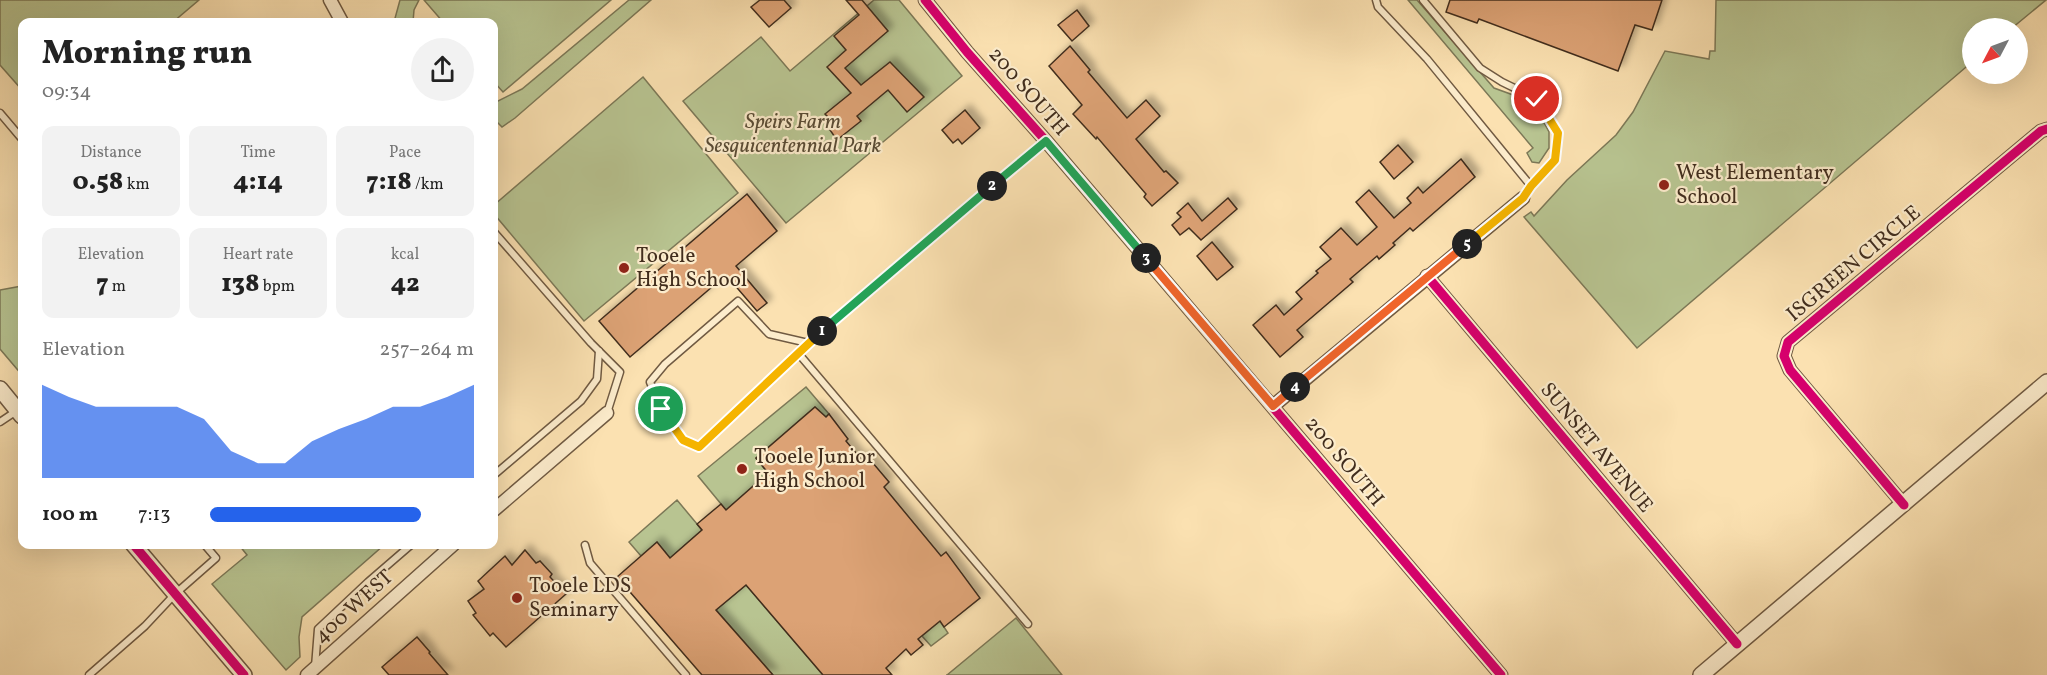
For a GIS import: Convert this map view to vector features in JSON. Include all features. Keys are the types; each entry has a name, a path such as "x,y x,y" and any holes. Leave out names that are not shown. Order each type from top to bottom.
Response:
{"street":[{"path":"330,0 340,18"},
{"name":"200 SOUTH","path":"925,0 967,52 1046,141 1501,675"},
{"name":"ISGREEN CIRCLE","path":"1904,505 1790,370 1784,356 1788,342 2041,131 2047,129"},
{"path":"1273,406 1523,198"},
{"name":"SUNSET AVENUE","path":"1427,276 1737,644"},
{"path":"1701,675 2047,382"},
{"path":"0,389 18,407"},
{"path":"498,507 607,413"},
{"path":"137,549 244,675"},
{"name":"400 WEST","path":"311,671 448,549"}],"lane":[{"path":"1376,0 1377,7 1427,59 1531,186"},
{"path":"1424,0 1480,68 1537,99 1558,133 1555,160 1523,198"},
{"path":"0,113 18,134"},
{"path":"808,343 769,334 738,301 665,364 650,382 661,409 683,440 699,447 753,398 808,343 1046,141"},
{"path":"498,237 620,372 607,413"},
{"path":"498,473 581,401 597,379 599,351"},
{"path":"798,353 1028,624"},
{"path":"0,422 18,412"},
{"path":"585,545 590,563 686,675"},
{"path":"89,675 145,626 175,594 216,558 208,549"},
{"path":"311,671 318,629 406,549"}],"green space":[{"path":"0,0 199,0 178,18 18,18 18,85 0,65"},
{"path":"400,0 419,0 413,18 395,18"},
{"path":"424,0 611,0 503,92 498,86 498,18 440,18"},
{"path":"629,0 651,0 502,127 498,123 498,101 522,89"},
{"name":"Speirs Farm Sesquicentennial Park","path":"874,0 899,0 962,76 786,223 683,101 761,37 790,71"},
{"path":"1408,0 1417,0 1494,88 1527,100 1541,117 1549,132 1549,148 1539,163 1532,162 1527,153 1533,148"},
{"name":"West Elementary School","path":"1716,0 2046,0 2024,18 1962,18 1962,71 1637,348 1524,217 1531,212 1534,216 1567,180 1616,135 1633,112 1665,51 1709,59 1710,51 1715,51"},
{"path":"643,77 738,193 584,321 498,219 498,202"},
{"path":"18,287 18,370 0,349 0,290"},
{"path":"806,387 829,414 826,417 815,407 756,458 768,473 726,510 698,476"},
{"path":"677,500 702,530 670,558 657,542 641,556 629,542"},
{"path":"242,549 379,549 302,617 299,637 300,657 286,670 212,584 247,555"},
{"path":"746,585 823,675 773,675 716,610"},
{"path":"1016,618 1062,675 947,675"},
{"path":"940,621 948,633 931,646 922,636"}],"building":[{"path":"760,0 784,0 791,8 769,27 751,7"},
{"path":"846,0 862,0 888,31 845,68 861,85 890,62 924,97 907,112 888,90 857,116 861,121 837,140 825,123 830,119 825,114 851,93 827,67 846,50 834,36 859,15"},
{"path":"1450,0 1662,0 1652,30 1635,25 1618,71 1479,19 1477,23 1446,12"},
{"path":"1077,10 1089,26 1072,41 1058,25"},
{"path":"1070,46 1090,70 1088,72 1127,118 1146,100 1160,116 1136,139 1164,172 1166,171 1178,183 1152,206 1144,197 1146,194 1097,137 1096,139 1073,114 1082,105 1049,66"},
{"path":"965,110 980,128 962,144 958,139 953,143 942,130"},
{"path":"1398,145 1413,162 1394,179 1380,162"},
{"path":"1461,159 1475,177 1413,231 1410,228 1379,259 1377,256 1350,279 1353,282 1297,330 1303,337 1280,357 1253,325 1276,305 1284,315 1302,299 1296,292 1331,259 1320,247 1341,228 1357,245 1377,227 1356,202 1369,190 1394,218 1411,203 1407,198 1418,187 1423,193"},
{"path":"747,194 777,231 736,266 767,303 757,311 726,275 630,357 599,321"},
{"path":"1228,198 1237,209 1201,240 1189,228 1180,235 1172,225 1181,217 1177,213 1188,203 1202,221"},
{"path":"1212,242 1233,267 1217,280 1197,256"},
{"path":"815,407 826,417 829,414 848,439 846,441 862,460 867,456 889,482 884,487 941,556 946,552 980,598 944,627 940,621 918,639 923,645 911,655 906,649 886,668 892,675 823,675 746,585 716,610 773,675 702,675 617,577 657,542 670,558 702,530 697,524 721,504 726,510 768,473 756,458"},
{"name":"Tooele LDS Seminary","path":"525,550 536,563 540,561 552,574 550,577 566,594 506,647 493,633 490,636 473,615 476,613 468,601 484,589 478,581 505,556 512,565"},
{"path":"417,637 448,675 389,675 382,667"}],"cycle path":[{"path":"925,0 967,52 1046,141 1501,675"},
{"path":"1904,505 1790,370 1784,356 1788,342 2041,131 2047,129"},
{"path":"1427,276 1737,644"},
{"path":"137,549 244,675"}],"place":[{"name":"West Elementary School","path":"1664,185"},
{"name":"Tooele High School","path":"624,268"},
{"name":"Tooele Junior High School","path":"742,469"},
{"name":"Tooele LDS Seminary","path":"517,598"}],"route":[{"path":"661,409 683,440 699,447 753,398 808,343 1046,141 1273,406 1523,198 1555,160 1558,133 1537,99"}]}
